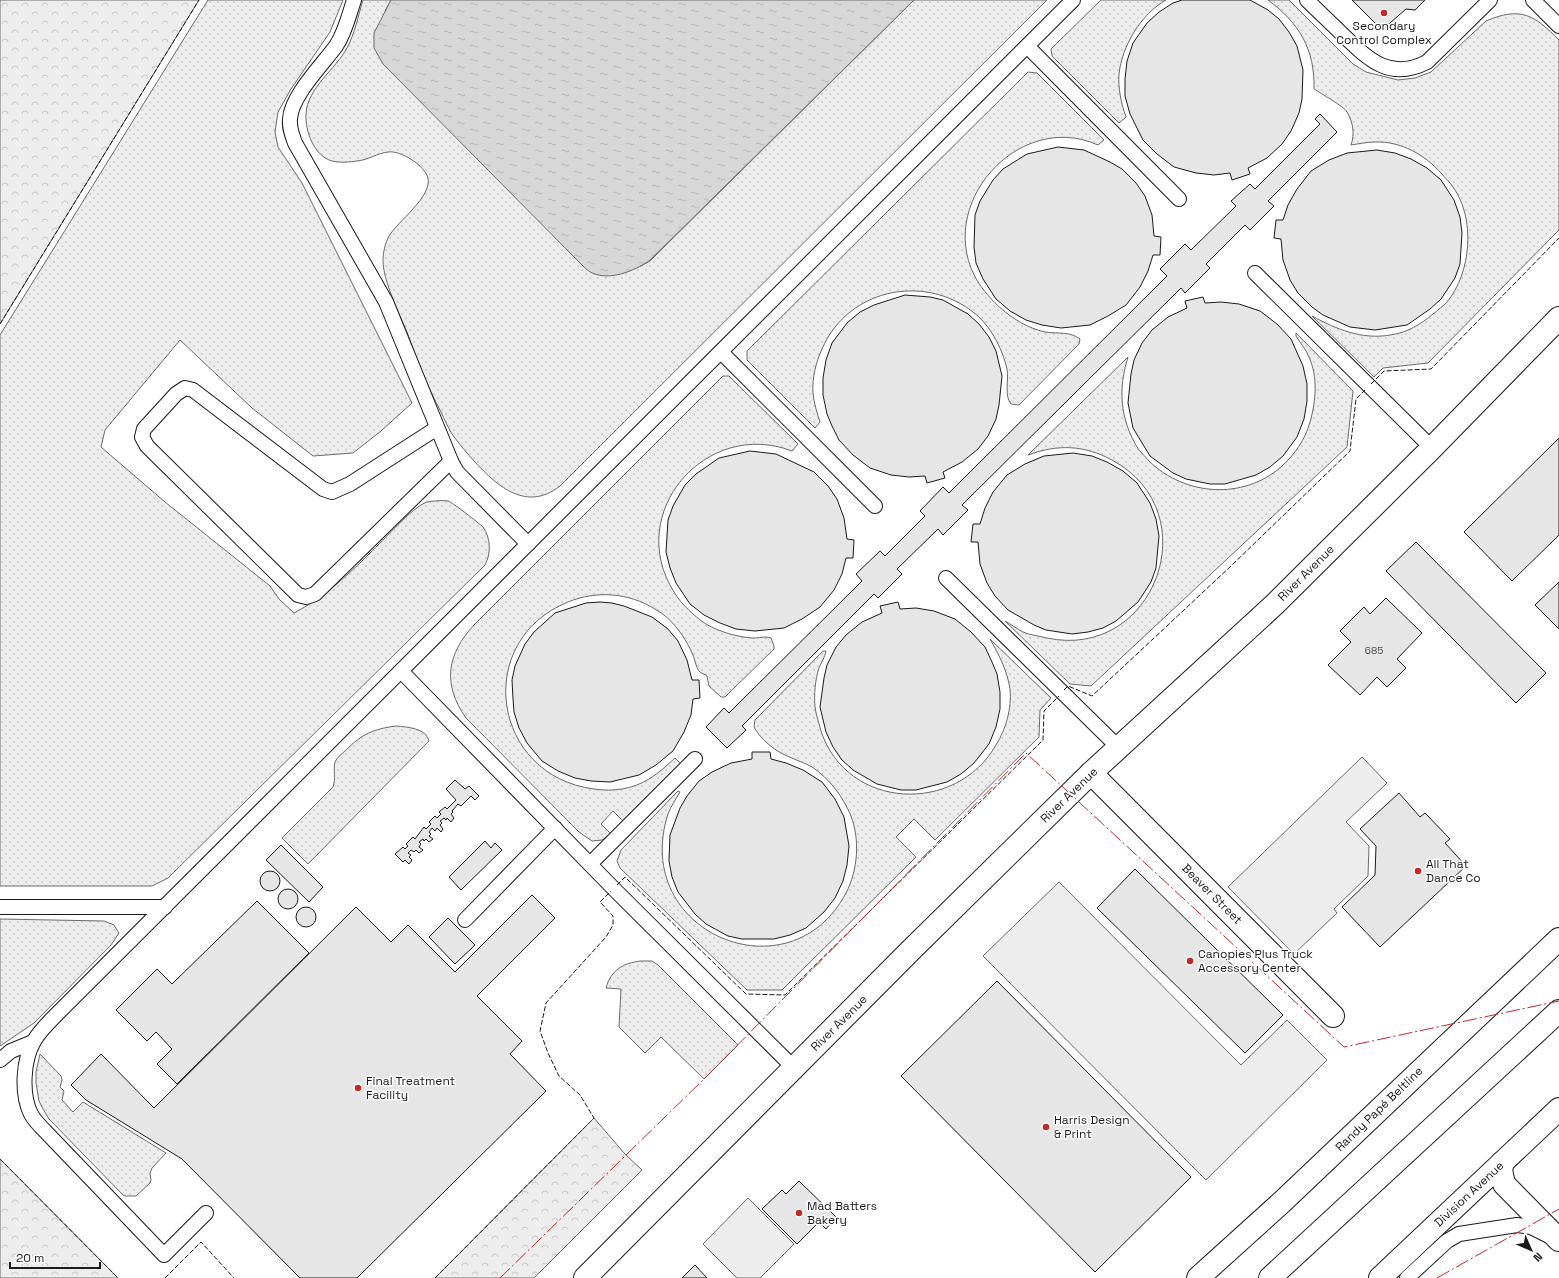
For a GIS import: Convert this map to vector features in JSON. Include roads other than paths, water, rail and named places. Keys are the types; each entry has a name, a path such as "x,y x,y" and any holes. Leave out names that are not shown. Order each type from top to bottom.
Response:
{"main road":[{"name":"River Avenue","path":"585,1278 1091,773 1275,604 1432,448 1559,318"},
{"name":"Beaver Street","path":"1091,773 1333,1016"},
{"name":"Randy Papé Beltline","path":"1198,1278 1282,1202 1559,939"},
{"path":"1270,1278 1559,1011"},
{"name":"Division Avenue","path":"1380,1278 1559,1109"},
{"path":"1503,1162 1501,1170 1504,1184 1559,1240"}],"lane":[{"path":"354,0 337,45 311,78 296,101 290,117 290,129 295,143 386,302 437,428 457,472 528,544"},
{"path":"206,1214 164,1254 45,1131 31,1114 26,1094 24,1075 33,1042 54,1017 1073,0"},
{"path":"1308,0 1364,55 1384,66 1405,70 1417,67 1427,62 1490,0"},
{"path":"1533,0 1559,26"},
{"path":"1027,46 1179,199"},
{"path":"1255,273 1432,448"},
{"path":"721,352 875,506"},
{"path":"437,428 350,484 332,492 323,489 193,390 185,388 176,394 144,429 142,437 147,446 298,595 306,597 315,594 451,461"},
{"path":"946,578 1118,747"},
{"path":"402,671 590,864 794,1068"},
{"path":"590,864 695,759"},
{"path":"465,920 555,828"},
{"path":"0,907 165,907"},
{"path":"0,1060 11,1051 33,1042"},
{"path":"1407,1278 1447,1241 1466,1232 1524,1225 1538,1230 1559,1244"}],"water":[{"path":"391,0 914,0 649,261 622,274 607,276 592,273 584,267 383,64 374,48 374,33"}],"place":[{"name":"Secondary Control Complex","path":"1384,13"},
{"name":"All That Dance Co","path":"1418,871"},
{"name":"Canopies Plus Truck Accessory Center","path":"1190,961"},
{"name":"Final Treatment Facility","path":"358,1088"},
{"name":"Harris Design & Print","path":"1046,1127"},
{"name":"Mad Batters Bakery","path":"799,1213"}]}
